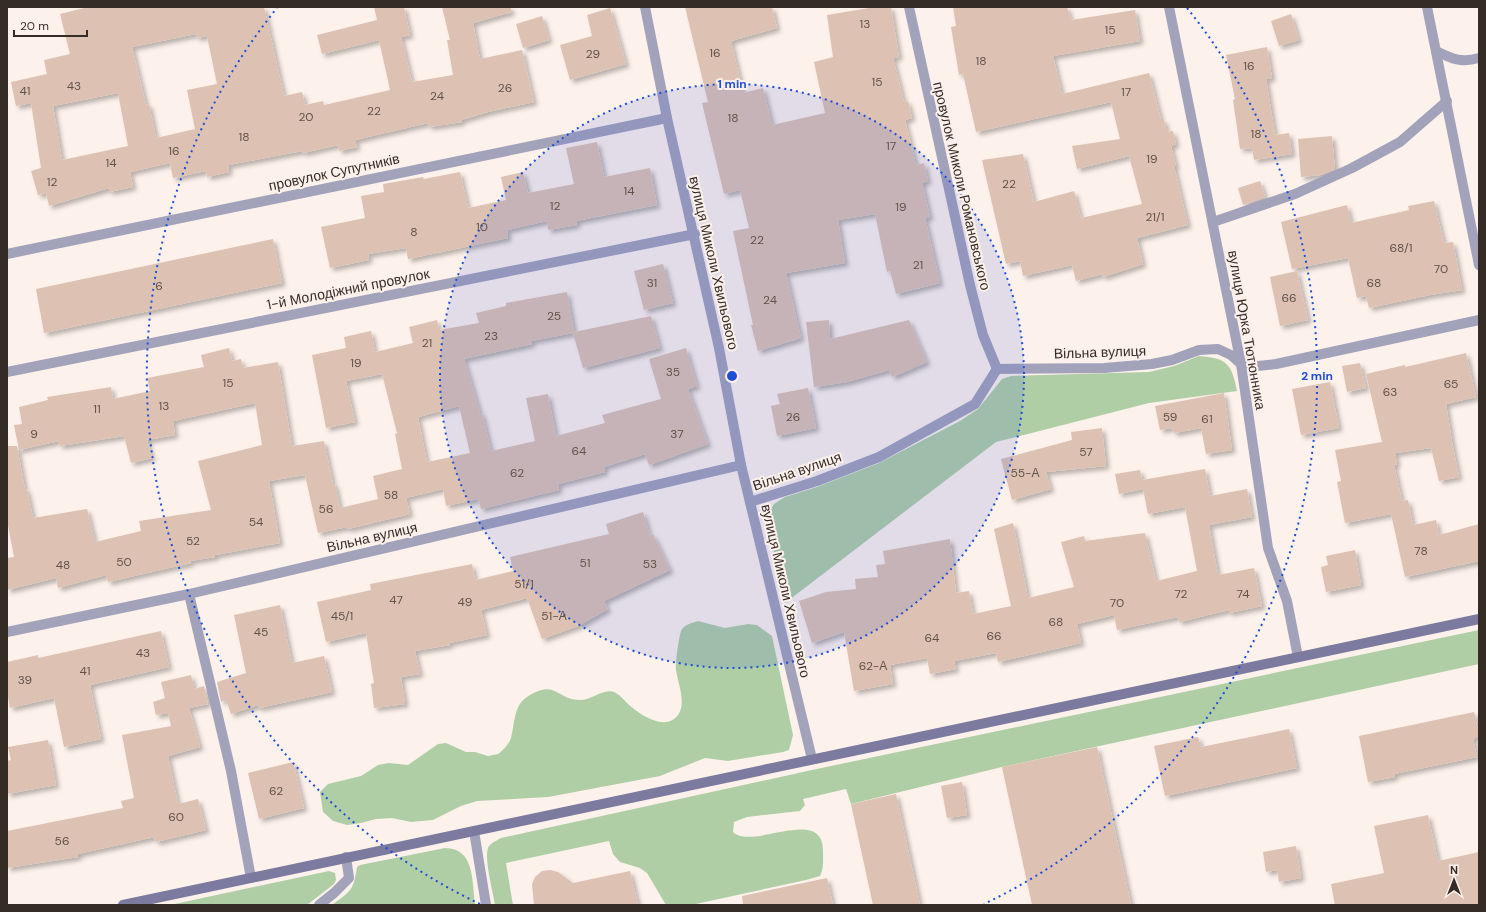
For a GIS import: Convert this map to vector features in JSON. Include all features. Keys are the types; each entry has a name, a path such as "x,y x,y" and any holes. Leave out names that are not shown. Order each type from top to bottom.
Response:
{"street":[{"name":"вулиця Миколи Хвильового","path":"645,7 666,118 695,234 719,348 741,465 812,759"},
{"name":"провулок Миколи Романовського","path":"908,7 970,285 983,335 997,369"},
{"name":"вулиця Юрка Тютюнника","path":"1169,7 1213,222 1233,334 1241,364 1268,548 1287,601 1298,657"},
{"path":"1427,7 1479,265"},
{"path":"1436,51 1451,58 1467,62 1479,58"},
{"path":"1213,222 1295,194 1352,168 1400,142 1447,101"},
{"name":"провулок Супутників","path":"7,254 666,118"},
{"name":"1-й Молодіжний провулок","path":"7,372 695,234"},
{"path":"1241,364 1258,366 1276,364 1479,320"},
{"name":"Вільна вулиця","path":"750,502 817,481 885,453 975,404 997,369 1104,368 1152,364 1172,360 1199,350 1218,349 1232,355 1241,364"},
{"name":"Вільна вулиця","path":"7,632 189,594 741,465"},
{"path":"189,594 231,771 251,878"},
{"path":"123,905 1479,619"},
{"path":"474,831 486,905"},
{"path":"319,905 349,878 346,857"}],"green space":[{"path":"1199,356 1216,359 1227,364 1233,374 1237,391 1149,403 996,442 785,603 768,525 768,515 774,504 785,497 817,487 879,463 960,421 978,409 1002,379 1011,376 1149,372 1174,366"},
{"path":"698,621 725,628 748,624 757,625 772,636 793,735 789,750 728,761 705,758 660,776 548,797 477,801 461,806 433,820 411,822 392,818 376,819 347,825 333,821 323,812 320,792 328,784 361,776 378,765 389,763 408,765 438,744 446,743 466,752 475,752 488,756 498,754 506,747 510,740 519,705 527,697 544,689 555,691 572,699 580,700 610,691 620,696 637,712 650,719 668,722 674,719 681,709 682,703 676,667 680,636 684,627"},
{"path":"1479,630 1479,664 1002,767 851,804 846,789 803,799 805,805 800,811 747,817 734,822 733,832 742,836 755,836 800,830 812,831 820,838 823,852 823,867 820,876 806,880 691,905 666,905 647,873 640,868 620,862 613,854 609,841 506,863 513,905 495,905 488,868 487,853 490,845 501,838 812,770"},
{"path":"445,848 455,850 462,854 467,860 472,877 475,905 332,905 348,893 353,886 357,867 360,865"},
{"path":"329,871 335,873 336,880 334,884 307,905 170,905"}],"building":[{"path":"88,7 264,7 284,96 302,92 305,105 323,101 324,105 390,90 379,40 322,54 317,35 377,20 374,7 404,7 410,35 401,37 412,82 453,75 447,40 450,40 442,7 511,7 511,12 473,23 480,59 522,50 534,102 488,112 461,120 462,122 429,127 428,123 355,140 357,147 339,151 338,145 303,153 302,151 228,165 229,172 207,177 206,171 173,178 170,163 130,172 133,187 109,192 109,188 49,206 46,193 38,195 31,171 41,168 31,103 16,106 11,82 47,74 44,60 70,54 60,14","holes":["196,34 197,38 207,36 217,84 187,90 195,129 156,138 149,104 146,105 132,47","118,93 128,146 62,160 53,106"]},
{"path":"685,7 772,7 777,28 731,41 743,93 763,88 772,125 825,113 814,62 833,57 827,15 875,7 891,7 899,57 893,58 904,102 908,101 912,118 905,120 916,165 924,163 928,181 922,183 930,217 925,218 940,283 896,294 890,271 887,272 875,214 838,220 845,263 786,273 801,338 758,351 751,325 753,325 733,231 749,228 740,190 724,194 702,103 708,102"},
{"path":"953,7 1067,7 1071,20 1135,10 1140,41 1053,56 1062,94 1149,73 1161,120 1164,120 1167,132 1173,131 1176,144 1171,146 1176,166 1174,166 1188,225 1137,238 1143,264 1103,277 1102,274 1076,281 1072,265 1023,276 1020,261 1006,264 982,160 1023,154 1034,202 1074,191 1081,218 1142,204 1129,156 1077,169 1072,146 1120,139 1111,102 976,132 963,74 959,75 951,27 956,26"},
{"path":"610,8 626,64 570,80 560,45 592,36 587,15"},
{"path":"1291,14 1299,40 1279,46 1271,21"},
{"path":"542,16 549,40 523,48 516,24"},
{"path":"1267,47 1272,78 1266,79 1275,135 1289,133 1292,154 1254,160 1252,148 1240,149 1233,100 1235,99 1226,55"},
{"path":"1332,136 1335,169 1320,175 1301,177 1298,139"},
{"path":"597,142 604,177 650,168 657,205 576,221 577,225 548,230 547,221 507,230 508,238 408,259 406,248 368,254 369,260 330,268 321,227 365,218 361,196 384,192 383,184 423,177 424,179 460,172 468,208 506,200 501,177 523,172 528,193 574,184 566,148"},
{"path":"1260,181 1265,197 1243,205 1238,188"},
{"path":"1434,201 1444,243 1453,242 1462,290 1369,308 1366,296 1357,298 1348,258 1292,269 1281,222 1347,205 1351,223 1409,210 1408,206"},
{"path":"273,239 282,283 44,333 36,289"},
{"path":"663,264 673,303 644,310 634,271"},
{"path":"1297,271 1308,320 1280,326 1270,277"},
{"path":"567,292 574,332 651,316 660,348 583,368 573,333 531,341 532,344 464,359 480,413 482,413 491,451 535,441 526,398 548,394 556,436 605,423 602,415 661,399 649,359 686,348 697,386 688,389 708,444 649,465 645,454 604,467 605,472 558,484 559,490 481,509 478,499 446,506 443,489 406,498 410,514 348,529 347,527 318,533 305,475 269,481 280,543 215,555 215,557 190,561 191,563 108,582 106,575 58,588 56,578 7,590 7,558 14,557 7,520 7,446 17,446 25,490 27,489 33,518 87,509 95,542 141,531 139,521 211,510 198,461 262,445 255,403 173,421 175,435 147,440 152,458 131,463 124,436 60,446 59,441 19,450 14,425 22,424 19,407 48,400 47,397 111,387 113,399 150,391 147,378 204,367 201,355 229,348 232,361 241,359 243,368 278,362 292,446 324,441 333,484 335,484 340,508 378,499 373,476 402,469 395,434 397,433 382,374 346,381 355,422 326,428 312,355 346,348 344,337 371,331 375,352 413,343 409,327 437,320 439,330 479,323 476,313 506,306 506,303","holes":["459,406 470,453 427,462 418,417"]},
{"path":"829,320 830,339 909,320 927,362 892,377 889,370 847,382 814,387 806,322"},
{"path":"1466,353 1476,397 1446,404 1459,477 1439,481 1431,448 1395,453 1397,464 1394,465 1402,501 1408,500 1413,525 1436,520 1439,535 1479,524 1479,561 1405,577 1391,514 1345,523 1337,482 1341,481 1335,450 1382,442 1366,374"},
{"path":"1360,363 1366,388 1347,392 1342,366"},
{"path":"1330,382 1339,428 1301,435 1292,389"},
{"path":"808,388 816,428 777,436 771,406 780,404 777,394"},
{"path":"1224,393 1232,450 1206,454 1201,428 1174,433 1172,428 1160,430 1155,406"},
{"path":"1102,428 1106,466 1046,472 1051,489 1012,500 1001,459 1072,440 1071,432"},
{"path":"1205,469 1210,496 1247,489 1252,517 1209,525 1218,575 1254,568 1262,606 1229,613 1229,610 1179,622 1178,617 1117,630 1114,615 1077,624 1081,643 998,662 996,653 954,661 956,669 930,674 927,658 890,665 893,684 854,691 844,632 812,643 799,601 826,592 856,589 855,579 878,577 876,565 885,564 883,551 950,539 956,593 969,591 973,614 1011,606 994,529 1013,523 1028,598 1074,587 1061,542 1084,536 1085,541 1145,533 1156,581 1197,571 1185,507 1148,514 1143,489 1119,494 1115,474 1140,470 1142,480"},
{"path":"643,512 650,536 653,534 670,570 604,601 608,609 578,626 542,639 527,598 481,610 487,635 449,643 450,645 415,651 420,674 401,677 405,704 374,708 371,684 374,683 366,633 326,642 317,602 371,590 370,584 472,564 475,580 513,571 510,557 609,534 606,524"},
{"path":"1355,550 1361,585 1326,592 1321,567 1328,565 1326,556"},
{"path":"280,605 292,663 324,656 332,692 259,708 258,705 231,714 226,700 221,702 217,682 246,673 234,615"},
{"path":"161,631 169,667 90,685 101,739 64,747 54,698 10,708 7,692 7,662 38,655 38,658"},
{"path":"191,675 194,689 204,686 208,704 189,708 200,747 168,756 178,804 198,799 206,830 156,842 154,837 78,854 78,857 7,868 7,831 123,808 121,801 134,798 122,735 171,726 168,713 156,715 153,702 165,698 161,682"},
{"path":"1474,712 1479,736 1473,739 1477,757 1394,774 1395,777 1368,782 1359,736"},
{"path":"1289,729 1297,768 1165,796 1154,746 1198,737 1201,747"},
{"path":"48,740 56,785 7,794 7,761 11,760 8,747"},
{"path":"1097,747 1131,905 1032,905 1002,767"},
{"path":"293,762 304,808 259,819 248,773"},
{"path":"962,782 967,815 947,818 941,786"},
{"path":"896,794 920,905 873,905 851,804"},
{"path":"1428,815 1438,861 1479,852 1479,905 1335,905 1331,884 1384,873 1374,826"},
{"path":"1296,846 1301,878 1279,882 1277,870 1266,872 1263,852"},
{"path":"550,870 558,872 573,883 630,871 638,905 534,905 532,884 535,877 542,871"},
{"path":"827,878 833,905 743,905 742,896"}]}
